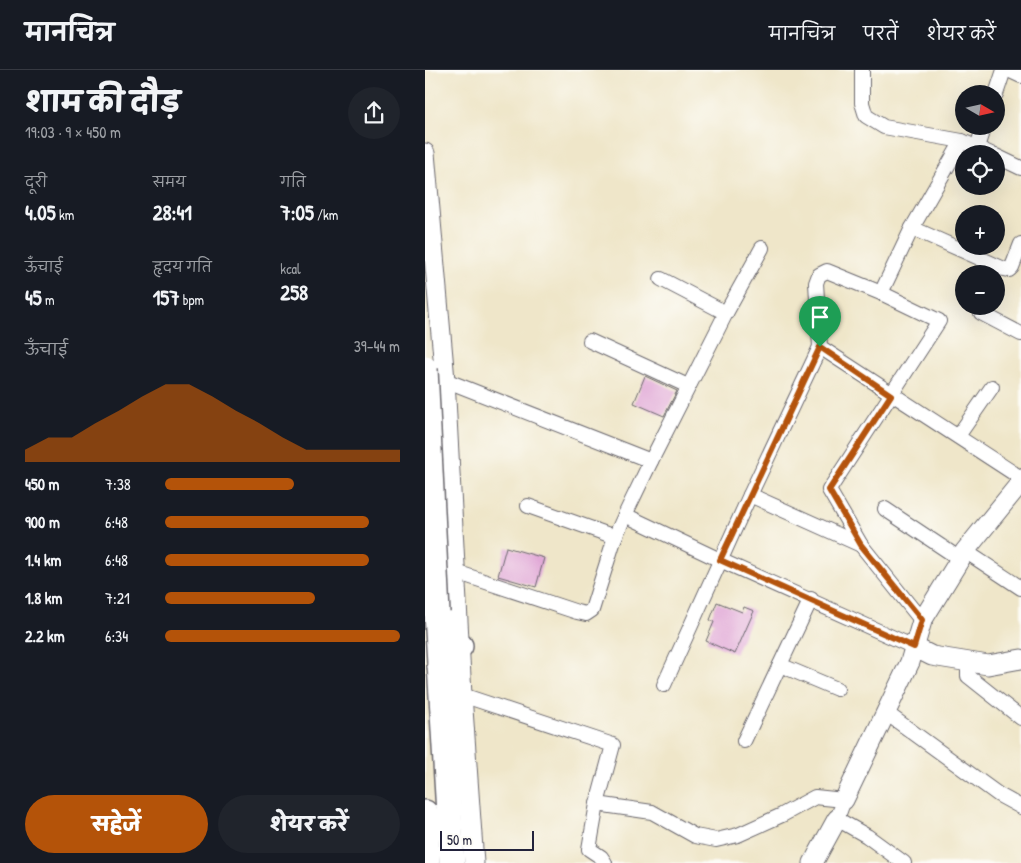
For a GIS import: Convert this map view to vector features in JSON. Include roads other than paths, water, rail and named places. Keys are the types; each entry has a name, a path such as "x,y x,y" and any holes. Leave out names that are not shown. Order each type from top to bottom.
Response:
{"highway":[{"path":"435,374 437,614 452,863"},
{"path":"439,665 460,646"},
{"path":"425,813 427,863"}],"street":[{"path":"862,70 862,103 866,116 884,127 962,141 972,145"},
{"path":"999,85 1004,70"},
{"path":"1008,70 1021,76"},
{"path":"881,293 912,228 962,141"},
{"path":"425,153 435,374 456,572 462,695 474,863"},
{"path":"1005,160 1021,168"},
{"path":"912,228 1009,270 1021,244"},
{"path":"425,572 456,572 586,614 592,610 615,537 625,515 688,386 762,248"},
{"path":"664,685 750,495 820,347 816,283 819,274 827,272 881,293 939,321 829,490 861,545 922,620"},
{"path":"661,279 726,313"},
{"path":"985,315 1021,334"},
{"path":"590,341 688,386"},
{"path":"820,347 1021,478"},
{"path":"425,380 435,374"},
{"path":"435,374 651,461"},
{"path":"958,436 992,387"},
{"path":"813,863 837,819 844,800 910,662 922,620 962,555 1018,493"},
{"path":"750,495 861,545"},
{"path":"528,506 615,537"},
{"path":"885,509 1021,588"},
{"path":"625,515 932,656 988,665 1021,659"},
{"path":"744,741 811,599"},
{"path":"968,662 968,676 1021,718"},
{"path":"780,665 837,689"},
{"path":"462,695 613,745 597,804 589,849 601,857 605,863"},
{"path":"885,712 999,795 1021,807"},
{"path":"597,804 652,812 695,836 716,840 739,836 815,797 844,800"},
{"path":"837,819 867,836 904,863"}]}
